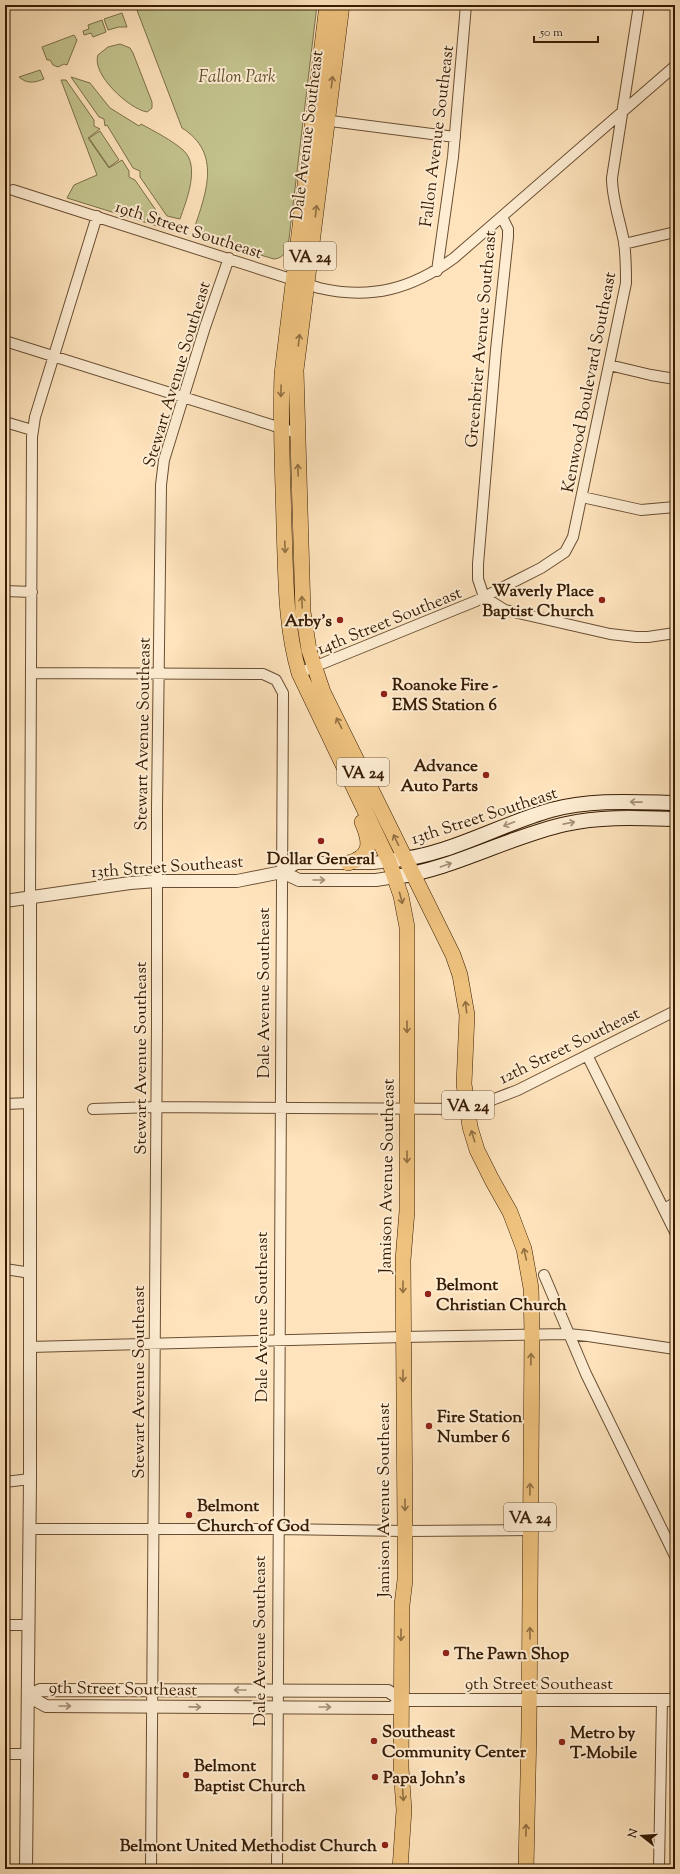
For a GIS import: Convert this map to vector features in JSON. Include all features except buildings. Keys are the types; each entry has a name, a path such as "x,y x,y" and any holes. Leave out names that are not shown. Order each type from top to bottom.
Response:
{"main road":[{"name":"Dale Avenue Southeast","path":"284,508 282,374 300,281 320,119 327,5"},
{"name":"Dale Avenue Southeast","path":"320,119 342,5"},
{"name":"Dale Avenue Southeast","path":"300,281 296,370 302,612 305,635 314,668"},
{"name":"Jamison Avenue Southeast","path":"284,508 289,629 292,650 299,673 389,861 403,905 407,927 407,1211 403,1260 405,1580 401,1628 402,1700 400,1768 404,1810 400,1869"},
{"name":"VA 24","path":"314,668 323,692 406,859 460,975 467,1015 464,1084 470,1127 477,1150 512,1217 524,1249 531,1288 532,1335 529,1700 526,1869"},
{"path":"348,863 360,858 368,843 366,831 356,809 354,787"},
{"name":"13th Street Southeast","path":"389,861 418,858 518,821 572,806 602,802 675,803"},
{"name":"13th Street Southeast","path":"395,877 427,872 514,840 566,824 593,819 675,819"}],"street":[{"name":"Fallon Avenue Southeast","path":"437,271 455,137 466,5"},
{"name":"Kenwood Boulevard Southeast","path":"484,597 541,568 565,552 573,537 626,283 624,244 612,189 612,178 639,5"},
{"name":"Greenbrier Avenue Southeast","path":"484,597 478,579 478,564 496,350 508,237 508,229 502,217 675,66"},
{"path":"320,119 455,137"},
{"name":"19th Street Southeast","path":"13,190 300,281 339,292 359,294 405,285 437,271 502,217"},
{"path":"26,1869 30,1479 32,430 97,216"},
{"path":"624,244 675,232"},
{"name":"Stewart Avenue Southeast","path":"151,1869 158,673 161,485 164,460 229,258"},
{"path":"5,341 297,433"},
{"path":"610,365 675,379"},
{"path":"5,422 32,430"},
{"path":"582,497 641,510 675,507"},
{"path":"5,591 32,592"},
{"name":"14th Street Southeast","path":"299,673 484,597 494,605 516,614 610,634 648,637 675,633"},
{"name":"Dale Avenue Southeast","path":"32,673 263,674 276,680 281,686 284,697 282,764 277,1869"},
{"name":"13th Street Southeast","path":"5,901 130,883 157,881 237,881 282,872 296,863 373,863 389,861"},
{"name":"13th Street Southeast","path":"282,872 299,880 376,880 395,877"},
{"name":"13th Street Southeast","path":"5,906 30,897"},
{"name":"12th Street Southeast","path":"93,1109 155,1107 468,1109 518,1090 675,1010"},
{"path":"587,1055 675,1232"},
{"path":"5,1104 30,1103"},
{"path":"664,1209 675,1203"},
{"path":"5,1269 30,1273"},
{"path":"544,1275 586,1374 675,1556"},
{"path":"30,1347 403,1336 568,1334 675,1349"},
{"path":"5,1482 30,1479"},
{"path":"29,1529 279,1529 405,1531 530,1530"},
{"path":"5,1625 28,1624"},
{"name":"9th Street Southeast","path":"28,1696 40,1690 388,1691 402,1700 675,1700"},
{"name":"9th Street Southeast","path":"28,1696 44,1706 392,1708 402,1700"},
{"path":"659,1869 662,1700"},
{"path":"5,1754 27,1754"}],"green space":[{"name":"Fallon Park","path":"135,5 317,5 288,247 281,257 274,259 200,237 194,233 206,188 208,174 207,161 202,149 194,138 182,128"},
{"path":"122,13 127,27 119,27 108,30 104,19"},
{"path":"102,20 106,32 93,37 91,33 84,35 83,31 89,29 88,25"},
{"path":"74,35 77,40 67,65 64,64 58,67 53,65 50,60 47,60 42,47"},
{"path":"120,44 130,48 133,53 152,102 152,108 147,112 139,109 122,98 113,90 100,72 97,63 98,55 108,47"},
{"path":"40,70 44,79 28,82 19,77"},
{"path":"71,77 90,83 110,108 139,126 141,124 169,140 183,150 191,165 192,174 180,219 167,216 140,177 140,171 133,168 107,125 105,126 104,119 99,117"},
{"path":"61,80 66,80 94,120 94,126 100,129 88,138 109,168 122,160 129,171 129,177 135,180 162,219 160,227 67,198 74,185 97,175"},
{"path":"100,131 119,160 109,167 89,138"}],"place":[{"name":"Waverly Place Baptist Church","path":"602,600"},
{"name":"Arby's","path":"340,620"},
{"name":"Roanoke Fire - EMS Station 6","path":"384,694"},
{"name":"Advance Auto Parts","path":"486,775"},
{"name":"Dollar General","path":"321,841"},
{"name":"Belmont Christian Church","path":"428,1294"},
{"name":"Fire Station Number 6","path":"429,1426"},
{"name":"Belmont Church of God","path":"189,1515"},
{"name":"The Pawn Shop","path":"446,1653"},
{"name":"Southeast Community Center","path":"374,1741"},
{"name":"Metro by T-Mobile","path":"562,1742"},
{"name":"Belmont Baptist Church","path":"186,1775"},
{"name":"Papa John's","path":"375,1777"},
{"name":"Belmont United Methodist Church","path":"385,1845"}]}
